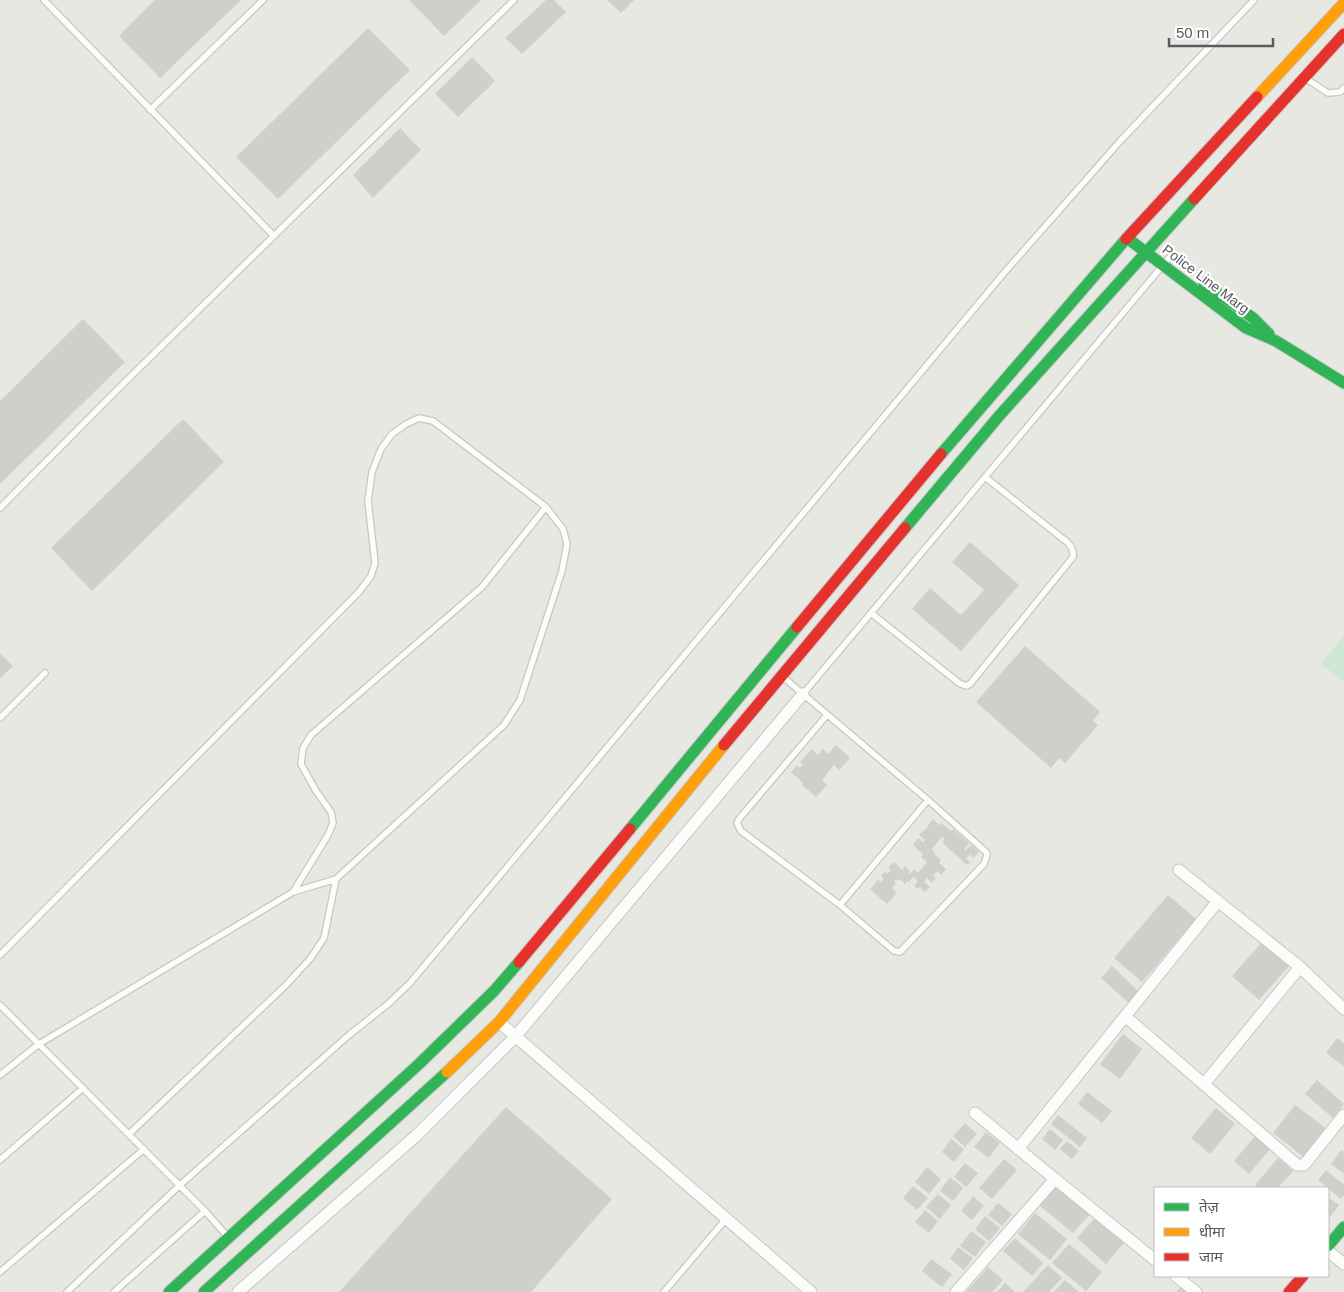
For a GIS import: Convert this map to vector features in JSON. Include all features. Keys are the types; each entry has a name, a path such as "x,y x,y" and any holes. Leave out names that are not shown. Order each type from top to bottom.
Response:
{"main road":[{"path":"169,1292 419,1064 494,991 605,860 953,439 1130,234 1344,3"},
{"path":"204,1292 423,1094 499,1022 782,676 999,416 1304,77 1342,40"},
{"name":"Police Line Marg","path":"1130,234 1166,262 1254,318 1276,340 1344,383"},
{"path":"1329,1245 1344,1227"},
{"path":"1289,1292 1302,1277"}],"street":[{"path":"238,1292 417,1135 515,1037 804,694"},
{"path":"1179,870 1300,966 1344,1009"},
{"path":"1018,1149 1218,901"},
{"path":"1204,1084 1300,966"},
{"path":"1125,1016 1297,1165 1304,1165 1344,1115"},
{"path":"499,1022 807,1291"},
{"path":"975,1113 1154,1259"},
{"path":"956,1292 1054,1179"},
{"path":"1329,1252 1344,1264"},
{"path":"1177,1277 1196,1292"}],"lane":[{"path":"44,0 274,236"},
{"path":"150,110 263,0"},
{"path":"0,508 120,387 514,0"},
{"path":"67,1292 180,1185 349,1034 388,1004 410,983 1004,272 1116,146 1254,0"},
{"path":"1304,77 1328,93 1340,92 1344,88"},
{"path":"804,694 1166,262"},
{"path":"0,955 358,592 371,576 375,563 368,500 372,472 381,449 392,434 419,418 434,421 546,507 564,529 568,544 566,556 520,700 504,725 336,879 293,892 39,1044 0,1075"},
{"path":"871,613 959,683 966,686 970,684 1074,553 1072,547 985,477"},
{"path":"293,892 328,835 333,823 330,812 301,764 303,748 312,735 482,587 546,507"},
{"path":"0,718 45,672"},
{"path":"782,676 986,852 984,864 900,952 894,951 840,905 741,831 737,823 827,715"},
{"path":"840,905 928,800"},
{"path":"129,1134 285,986 310,959 324,938 336,879"},
{"path":"0,1006 180,1185 228,1238"},
{"path":"0,1160 83,1088"},
{"path":"0,1272 144,1149"},
{"path":"114,1292 205,1211"},
{"path":"664,1292 726,1219"}],"green space":[{"path":"1344,635 1344,682 1321,664"}],"building":[{"path":"155,0 241,0 160,78 119,36"},
{"path":"409,0 481,0 444,36"},
{"path":"546,0 554,0 566,12 522,54 505,38"},
{"path":"607,0 634,0 621,13"},
{"path":"368,28 410,70 278,199 236,157"},
{"path":"472,57 495,81 458,117 435,94"},
{"path":"400,128 421,150 373,198 353,175"},
{"path":"83,319 125,362 0,484 0,401"},
{"path":"183,419 224,462 92,591 51,548"},
{"path":"970,542 1019,585 961,651 912,609 930,588 961,615 984,590 952,562"},
{"path":"1025,646 1100,712 1093,721 1098,725 1065,763 1059,758 1051,768 976,702"},
{"path":"0,653 13,666 0,678"},
{"path":"836,745 850,758 839,770 834,765 822,780 827,785 816,797 791,772 797,765 800,768 803,764 800,762 812,749 818,755 823,749 828,754"},
{"path":"933,819 939,825 941,823 951,831 953,829 969,843 965,851 971,845 979,852 973,858 970,854 966,859 970,862 967,865 942,842 945,839 942,837 932,849 935,852 934,854 941,860 939,863 946,869 941,875 937,871 933,876 936,878 932,883 927,878 924,882 930,887 925,892 920,887 918,889 914,886 918,881 913,877 905,884 900,879 898,881 896,879 894,881 896,883 892,888 897,893 887,904 870,889 878,880 881,882 884,879 881,876 891,870 888,868 894,862 902,870 905,866 910,874 914,869 918,873 927,862 921,857 923,854 913,845 918,838 923,842 925,840 919,835 929,826"},
{"path":"1168,895 1196,919 1142,982 1114,958"},
{"path":"1263,941 1290,965 1259,1000 1232,976"},
{"path":"1112,966 1140,993 1130,1004 1101,978"},
{"path":"1123,1034 1142,1049 1120,1079 1100,1064"},
{"path":"1337,1038 1344,1043 1344,1066 1326,1053"},
{"path":"1317,1080 1344,1104 1333,1118 1305,1094"},
{"path":"1087,1092 1112,1111 1102,1123 1078,1104"},
{"path":"1295,1105 1328,1130 1306,1159 1273,1133"},
{"path":"506,1107 612,1199 531,1292 339,1292"},
{"path":"1216,1108 1235,1124 1210,1154 1191,1138"},
{"path":"1058,1115 1087,1138 1080,1147 1051,1124"},
{"path":"965,1123 977,1134 965,1147 953,1136"},
{"path":"1050,1129 1063,1140 1055,1150 1042,1139"},
{"path":"986,1132 1000,1143 989,1158 974,1147"},
{"path":"1255,1136 1270,1149 1249,1174 1234,1161"},
{"path":"951,1139 964,1149 954,1162 942,1152"},
{"path":"1067,1141 1079,1151 1072,1159 1060,1149"},
{"path":"1341,1150 1344,1152 1344,1174 1331,1164"},
{"path":"1278,1158 1293,1171 1279,1187 1257,1187 1255,1185"},
{"path":"1004,1159 1017,1170 992,1199 979,1188"},
{"path":"965,1163 978,1173 966,1187 954,1177"},
{"path":"927,1167 941,1179 929,1194 915,1182"},
{"path":"1326,1170 1344,1185 1344,1195 1341,1199 1329,1187 1318,1180"},
{"path":"950,1177 963,1188 953,1201 940,1191"},
{"path":"1056,1185 1090,1214 1073,1233 1039,1205"},
{"path":"913,1186 928,1198 917,1210 903,1198"},
{"path":"938,1194 951,1205 940,1219 926,1207"},
{"path":"973,1196 984,1206 972,1220 961,1211"},
{"path":"1329,1198 1339,1205 1329,1219"},
{"path":"998,1203 1012,1214 1002,1226 988,1215"},
{"path":"925,1210 938,1221 929,1233 915,1222"},
{"path":"1035,1213 1067,1239 1050,1260 1018,1234"},
{"path":"985,1216 1000,1228 989,1241 975,1229"},
{"path":"1095,1218 1124,1243 1106,1264 1077,1238"},
{"path":"971,1231 986,1242 975,1257 960,1246"},
{"path":"1015,1238 1043,1263 1032,1276 1003,1251"},
{"path":"1069,1244 1102,1272 1086,1291 1052,1263"},
{"path":"958,1247 973,1258 964,1270 950,1259"},
{"path":"931,1259 952,1274 942,1287 922,1271"},
{"path":"1048,1265 1062,1278 1049,1292 1023,1292"},
{"path":"988,1267 1003,1280 992,1292 966,1292"},
{"path":"1065,1280 1079,1292 1054,1292"},
{"path":"1005,1283 1015,1292 997,1292"},
{"path":"1184,1284 1193,1292 1176,1292"}],"traffic: fast":[{"path":"905,528 999,416 1194,199"},
{"path":"1127,238 1246,328 1276,341 1344,383"},
{"path":"941,454 1126,239"},
{"path":"1204,283 1253,318 1269,334"},
{"path":"630,829 797,627"},
{"path":"169,1292 419,1064 494,991 519,962"},
{"path":"204,1292 447,1072"},
{"path":"1329,1245 1344,1227"}],"traffic: slow":[{"path":"1257,97 1344,3"},
{"path":"447,1072 499,1022 724,745"}],"traffic: jam":[{"path":"1194,199 1344,34"},
{"path":"1126,239 1257,97"},
{"path":"797,627 941,454"},
{"path":"724,745 905,528"},
{"path":"519,962 630,829"},
{"path":"1289,1292 1302,1277"}]}
